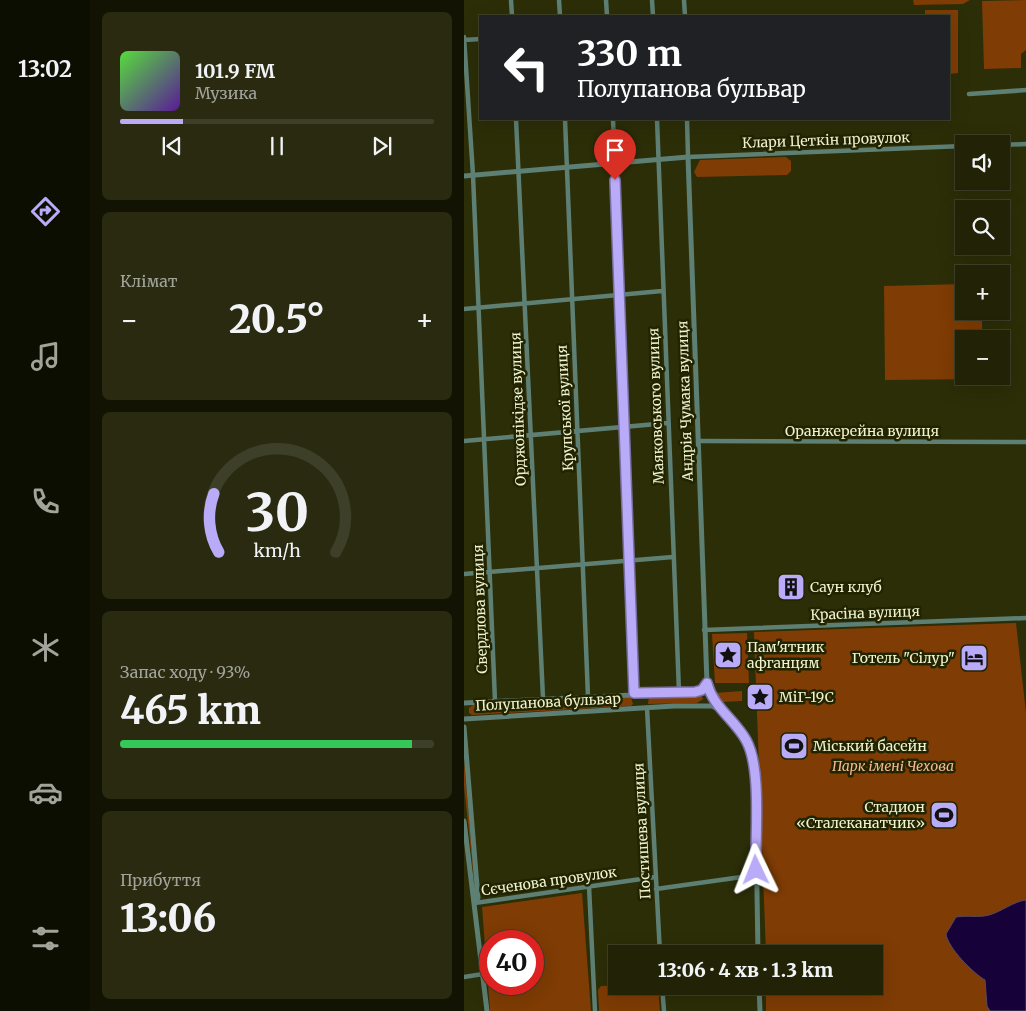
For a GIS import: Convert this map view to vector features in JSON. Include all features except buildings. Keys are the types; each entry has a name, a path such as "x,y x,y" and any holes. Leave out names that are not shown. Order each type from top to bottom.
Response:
{"street":[{"path":"511,0 512,15"},
{"path":"559,0 560,15"},
{"path":"606,0 607,15"},
{"path":"652,0 653,15"},
{"path":"684,0 685,15"},
{"path":"464,39 479,38"},
{"name":"Свердлова вулиця","path":"464,39 473,175 495,701"},
{"path":"969,94 1026,90"},
{"name":"Орджонікідзе вулиця","path":"516,120 543,698"},
{"name":"Крупської вулиця","path":"565,120 588,697"},
{"path":"612,120 634,693"},
{"name":"Маяковського вулиця","path":"657,120 662,291 679,692"},
{"name":"Андрія Чумака вулиця","path":"687,120 704,630 709,692"},
{"path":"1010,145 1026,144"},
{"name":"Клари Цеткін провулок","path":"688,157 955,146"},
{"path":"464,176 658,158 688,157"},
{"path":"464,308 662,291"},
{"path":"464,441 668,423"},
{"name":"Оранжерейна вулиця","path":"698,442 1026,442"},
{"path":"464,574 536,570 673,557"},
{"name":"Красіна вулиця","path":"704,630 1026,618"},
{"name":"Полупанова бульвар","path":"464,703 679,692 702,690 707,683"},
{"path":"700,705 709,698 709,692"},
{"path":"709,692 746,740 755,769 758,945"},
{"name":"Полупанова бульвар","path":"464,719 700,705 712,706 723,711"},
{"name":"Постишева вулиця","path":"647,708 659,945"},
{"path":"464,727 478,898 475,903"},
{"path":"464,821 472,898 475,903 479,938"},
{"path":"656,889 756,875"},
{"name":"Сєченова провулок","path":"475,903 656,877"},
{"path":"589,886 595,1011"},
{"path":"464,977 479,975"},
{"path":"485,995 487,1011"},
{"path":"663,995 664,1011"},
{"path":"760,995 760,1011"}],"green space":[{"path":"913,0 970,0 963,4 914,5"},
{"path":"1026,0 1026,50 1021,54 1021,68 984,69 982,1"},
{"path":"925,10 958,10 958,73 950,74 950,15 925,15"},
{"path":"786,157 791,161 791,171 787,175 697,177 694,172 700,160"},
{"path":"955,284 955,320 982,320 982,330 955,330 955,379 885,380 884,286"},
{"name":"Парк імені Чехова","path":"1016,623 1027,722 1026,1011 766,1011 766,995 883,995 883,945 766,945 754,632"},
{"path":"747,633 749,683 715,683 712,634"},
{"path":"742,691 742,701 721,702 714,693"},
{"path":"701,694 703,699 697,703 648,704 649,696"},
{"path":"631,697 633,704 631,706 472,715 469,713 469,708 473,705"},
{"path":"464,761 476,899 464,786"},
{"path":"582,893 591,1011 490,1011 489,995 544,995 544,930 484,930 482,907"},
{"path":"601,986 608,986 608,995 659,995 660,1011 599,1011 598,990"}],"shaded area":[{"path":"1026,900 1026,1011 990,1011 987,1006 985,980 962,960 951,946 946,934 956,917 989,915"}],"place":[{"name":"Саун клуб","path":"791,587"},
{"name":"Пам'ятник афганцям","path":"728,655"},
{"name":"Готель \"Сілур\"","path":"974,658"},
{"name":"МіГ-19С","path":"760,697"},
{"name":"Міський басейн","path":"794,746"},
{"name":"Стадион «Сталеканатчик»","path":"944,815"}],"route":[{"path":"615,180 634,693 695,692 702,690 707,683 709,692 716,704 742,734 749,746 755,769 756,870"}]}
